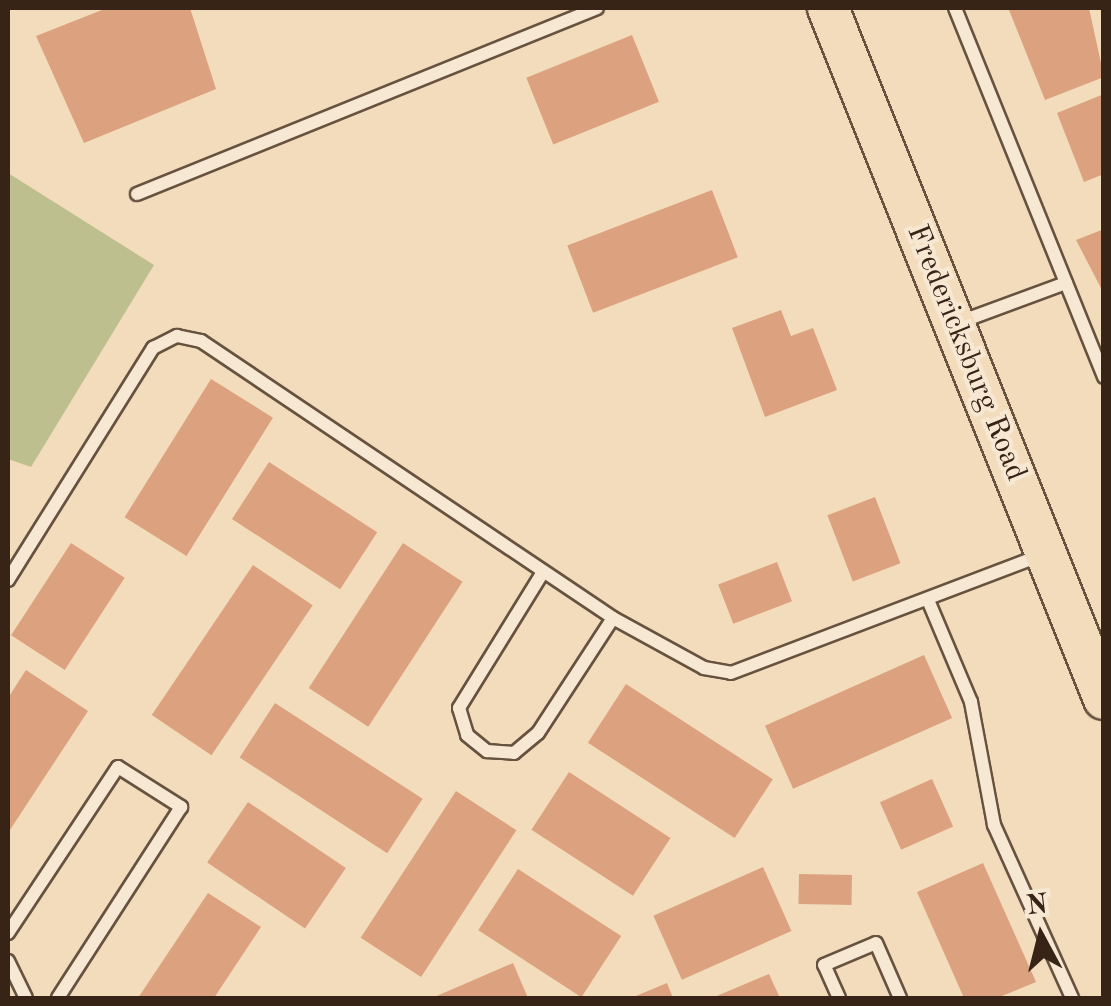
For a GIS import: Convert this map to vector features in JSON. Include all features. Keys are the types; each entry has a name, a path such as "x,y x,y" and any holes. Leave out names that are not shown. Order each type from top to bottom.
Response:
{"main road":[{"name":"Fredericksburg Road","path":"828,8 1104,699"}],"lane":[{"path":"137,194 597,8"},
{"path":"955,8 1102,374"},
{"path":"954,324 1066,282"},
{"path":"8,580 152,348 177,336 201,341 613,618 731,673 1046,553"},
{"path":"543,572 460,708 467,735 487,750 514,752 538,733 613,618"},
{"path":"928,600 971,702 994,825 1072,998"},
{"path":"8,932 118,767 181,807 58,998"},
{"path":"839,998 824,965 876,943 900,998"},
{"path":"8,962 26,998"}],"green space":[{"path":"8,173 154,265 31,467 8,459"}],"building":[{"path":"107,8 190,8 216,89 84,143 36,36"},
{"path":"1089,8 1104,77 1045,100 1009,10"},
{"path":"632,35 659,102 553,144 526,78"},
{"path":"1104,94 1104,174 1084,182 1057,113"},
{"path":"712,190 738,257 593,313 567,246"},
{"path":"1104,229 1104,292 1103,292 1076,240"},
{"path":"781,310 791,336 813,328 837,390 765,417 732,328"},
{"path":"211,379 273,418 187,556 125,517"},
{"path":"269,462 377,532 340,589 232,519"},
{"path":"875,497 900,563 853,582 827,515"},
{"path":"71,543 125,578 65,670 11,635"},
{"path":"403,543 463,582 368,727 309,688"},
{"path":"777,562 792,601 733,624 718,585"},
{"path":"253,565 313,605 211,755 152,715"},
{"path":"924,655 952,718 793,789 765,726"},
{"path":"26,670 88,711 8,833 8,698"},
{"path":"626,684 773,779 735,838 588,743"},
{"path":"275,703 423,799 387,853 240,758"},
{"path":"569,772 670,838 633,896 531,830"},
{"path":"932,779 953,827 901,850 880,802"},
{"path":"456,791 516,830 421,977 361,938"},
{"path":"248,802 346,868 305,929 207,863"},
{"path":"983,863 1036,982 997,998 964,998 917,892"},
{"path":"763,867 791,931 682,980 653,916"},
{"path":"518,869 621,936 581,997 478,930"},
{"path":"799,874 852,875 851,905 798,904"},
{"path":"208,893 261,927 214,998 138,998"},
{"path":"513,963 528,998 432,998"},
{"path":"769,974 780,998 712,998"},
{"path":"667,983 673,998 631,998"}]}
